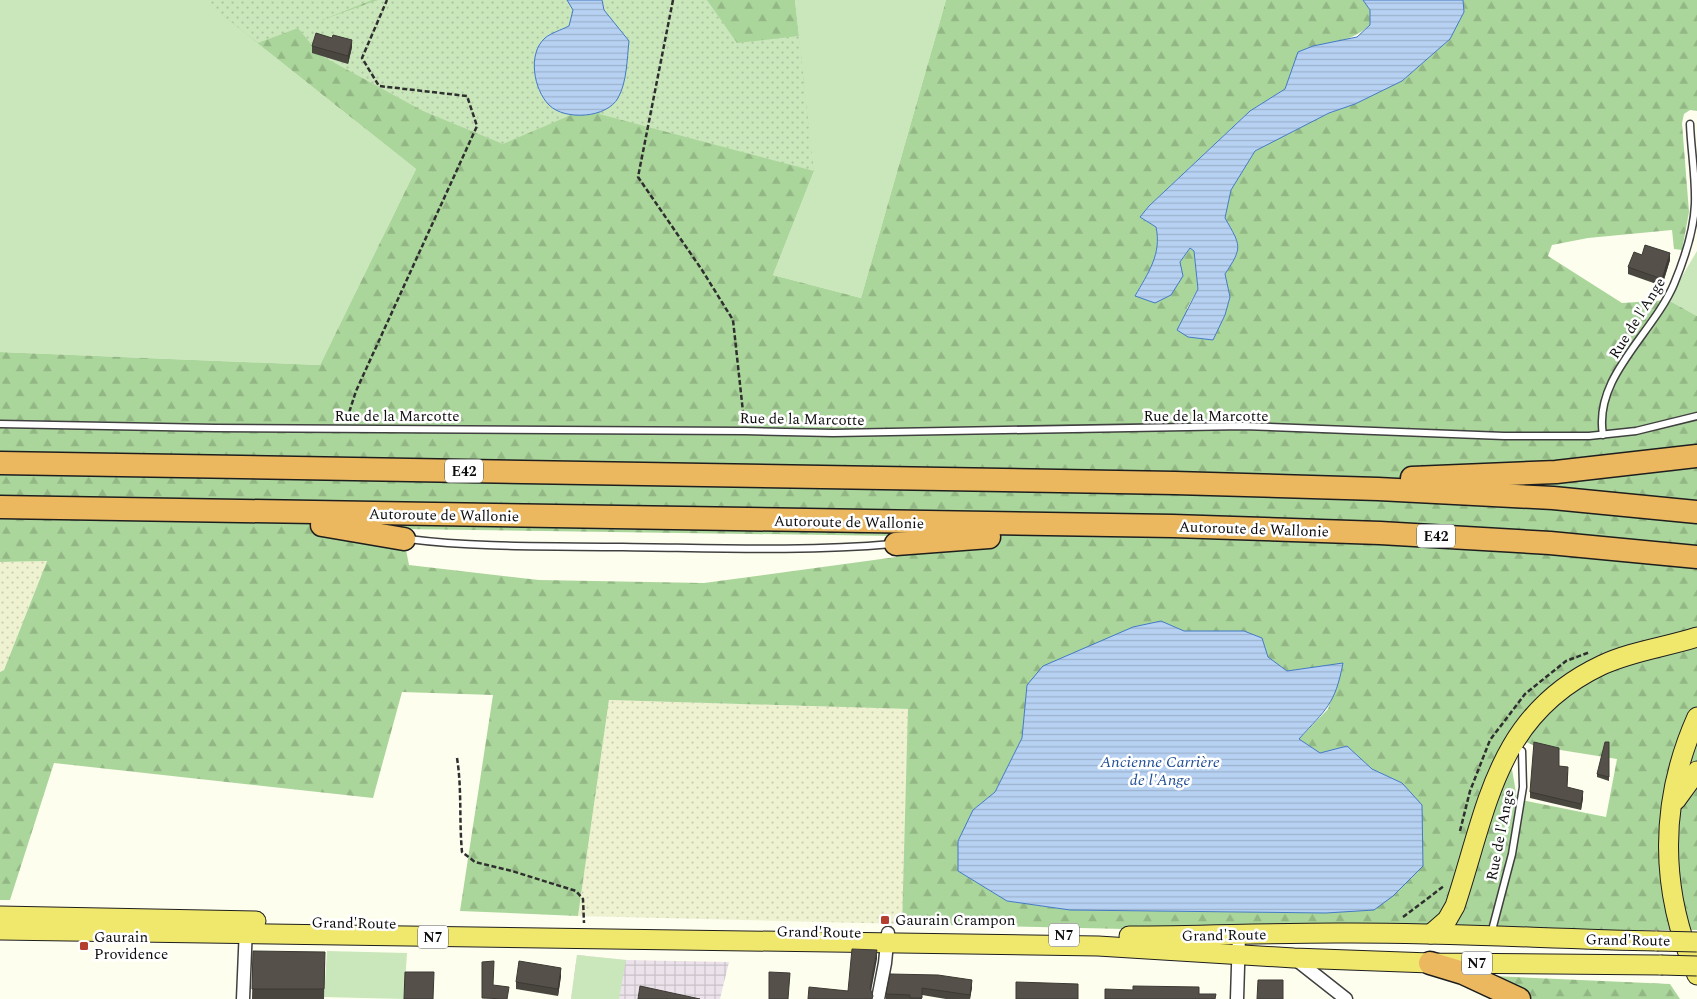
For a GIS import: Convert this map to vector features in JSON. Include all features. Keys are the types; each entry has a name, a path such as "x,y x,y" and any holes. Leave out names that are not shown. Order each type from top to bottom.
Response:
{"highway":[{"path":"1378,489 1410,478 1556,472 1697,456"},
{"name":"E42","path":"0,463 1165,482 1378,489 1552,498 1697,512"},
{"name":"Autoroute de Wallonie","path":"0,507 1079,526 1174,526 1380,533 1550,543 1697,557"},
{"path":"214,512 327,525 404,539"},
{"path":"896,544 1012,535 1079,526"},
{"path":"1430,963 1469,976 1519,999"}],"main road":[{"path":"1430,934 1447,920 1448,900 1494,779 1526,722 1570,682 1603,664 1697,637"},
{"path":"1697,717 1679,768 1670,810 1667,842 1672,898 1686,950 1697,975"},
{"path":"1670,810 1686,784 1697,771"},
{"path":"1448,900 1461,934 1476,954 1493,964"},
{"name":"Grand'Route","path":"0,916 246,927 888,939 1337,933 1461,934 1524,939 1697,942"},
{"name":"Grand'Route","path":"0,930 246,927 583,927 1098,946 1294,958 1430,963 1697,966"}],"street":[{"path":"243,999 246,927"},
{"path":"1238,955 1239,935"},
{"path":"878,999 888,939"},
{"name":"Grand'Route","path":"1237,999 1238,955"},
{"path":"1294,958 1346,999"}],"lane":[{"name":"Rue de l'Ange","path":"1602,435 1600,422 1602,404 1620,370 1673,286 1686,252 1695,204 1690,124 1697,129"},
{"path":"1602,435 1636,431 1697,416"},
{"name":"Rue de la Marcotte","path":"0,424 215,428 833,433 1243,426 1504,436 1602,435"},
{"path":"404,539 437,543 509,546 798,550 896,544"},
{"name":"Rue de l'Ange","path":"1491,935 1512,854 1523,787 1522,751 1512,744"}],"path":[{"path":"344,428 356,391 477,126 467,96 379,86 362,58 387,0"},
{"path":"673,0 638,177 702,270 732,320 745,431"},
{"path":"457,758 461,786 460,823 462,852 475,862 512,871 576,891 583,899 583,927"},
{"path":"1444,886 1448,900"},
{"path":"1413,910 1414,916"}],"shaded area":[{"path":"577,955 626,960 729,962 720,999 571,999"}],"green space":[{"path":"0,0 203,0 416,169 320,365 0,352"},
{"path":"203,0 567,0 573,10 629,41 604,10 602,0 795,0 814,171 773,275 861,298 946,0 1363,0 1370,10 1370,25 1353,37 1299,52 1285,89 1250,111 1149,206 1140,217 1156,227 1157,246 1153,263 1135,296 1180,262 1190,248 1194,251 1198,289 1187,308 1188,337 1213,340 1225,315 1230,297 1225,274 1235,258 1238,246 1225,218 1231,190 1255,151 1329,113 1355,104 1402,81 1450,39 1464,12 1463,0 1697,0 1697,111 1690,110 1684,114 1682,123 1689,212 1682,250 1674,249 1672,230 1588,238 1552,245 1548,256 1622,303 1668,300 1697,316 1697,930 1167,930 902,924 908,709 609,700 578,916 460,911 493,695 402,692 373,798 54,763 10,900 0,900 0,672 4,670 47,561 0,562 0,352 320,365 416,169","holes":["402,529 896,536 896,557 704,583 539,580 409,565","1161,621 1184,631 1244,631 1262,638 1268,657 1287,671 1343,664 1328,709 1299,739 1320,753 1347,746 1372,769 1402,783 1326,913 1070,910 1007,901 958,871 973,810 995,792 1022,738 1027,685 1091,647 1142,626","1522,740 1535,746 1617,759 1606,817 1517,799 1510,757"]},
{"path":"203,0 372,0 322,20 378,0 567,0 573,10 569,26 544,39 550,106 571,115 503,144 423,111 320,55 298,28 258,43"},
{"path":"602,0 707,0 737,43 799,36 814,171 599,114 618,99 629,41 604,10"},
{"path":"795,0 946,0 861,298 773,275 814,171"},
{"path":"1697,251 1697,316 1668,300"},
{"path":"47,561 4,670 0,672 0,562"},
{"path":"609,700 909,709 902,924 578,916"},
{"path":"327,951 407,953 404,999 324,997"},
{"path":"577,955 626,960 619,999 571,999"},
{"path":"1493,976 1670,984 1680,999 1532,999"}],"water":[{"path":"567,0 602,0 604,10 629,41 626,70 621,92 613,105 596,113 575,115 556,110 544,98 536,81 534,62 539,45 547,36 569,26 573,10"},
{"path":"1363,0 1463,0 1464,12 1450,39 1402,81 1355,104 1329,113 1255,151 1231,190 1225,218 1238,246 1235,258 1225,274 1230,297 1225,315 1213,340 1188,337 1177,330 1198,289 1194,251 1190,248 1180,262 1183,276 1171,295 1155,303 1135,296 1153,263 1157,246 1156,227 1140,217 1149,206 1250,111 1285,89 1298,52 1313,46 1357,37 1370,25 1370,10"},
{"name":"Ancienne Carrière de l'Ange","path":"1161,621 1184,631 1244,631 1262,638 1268,657 1287,671 1343,663 1333,698 1299,739 1320,753 1347,746 1372,769 1402,783 1422,805 1423,866 1393,896 1374,910 1326,913 1070,910 1007,901 958,871 958,841 973,810 995,792 1022,738 1027,685 1043,666 1133,627"}],"building":[{"path":"316,33 332,38 333,35 352,40 348,56 312,46"},
{"path":"1645,245 1670,253 1662,279 1628,267 1634,252 1642,255"},
{"path":"1534,742 1559,748 1559,766 1568,767 1567,787 1583,791 1581,804 1530,792"},
{"path":"1605,742 1609,742 1609,777 1597,774"},
{"path":"852,949 877,950 870,988 873,996 872,999 808,999 809,987 848,991"},
{"path":"253,951 325,952 324,989 252,989"},
{"path":"494,961 493,985 509,987 507,999 482,998 482,962"},
{"path":"519,961 561,968 558,989 516,982"},
{"path":"405,972 434,972 433,999 404,999"},
{"path":"769,972 790,973 788,999 769,999"},
{"path":"890,974 938,975 972,980 970,995 922,988 922,998 910,998 910,995 886,994"},
{"path":"1258,980 1283,980 1283,999 1257,999"},
{"path":"1016,982 1078,984 1078,999 1016,999"},
{"path":"640,986 700,999 638,999"},
{"path":"1133,986 1199,987 1199,994 1216,994 1215,999 1105,999 1105,989 1133,990"}],"place":[{"name":"Gaurain Crampon","path":"885,920"},
{"name":"Gaurain Providence","path":"84,946"}]}
